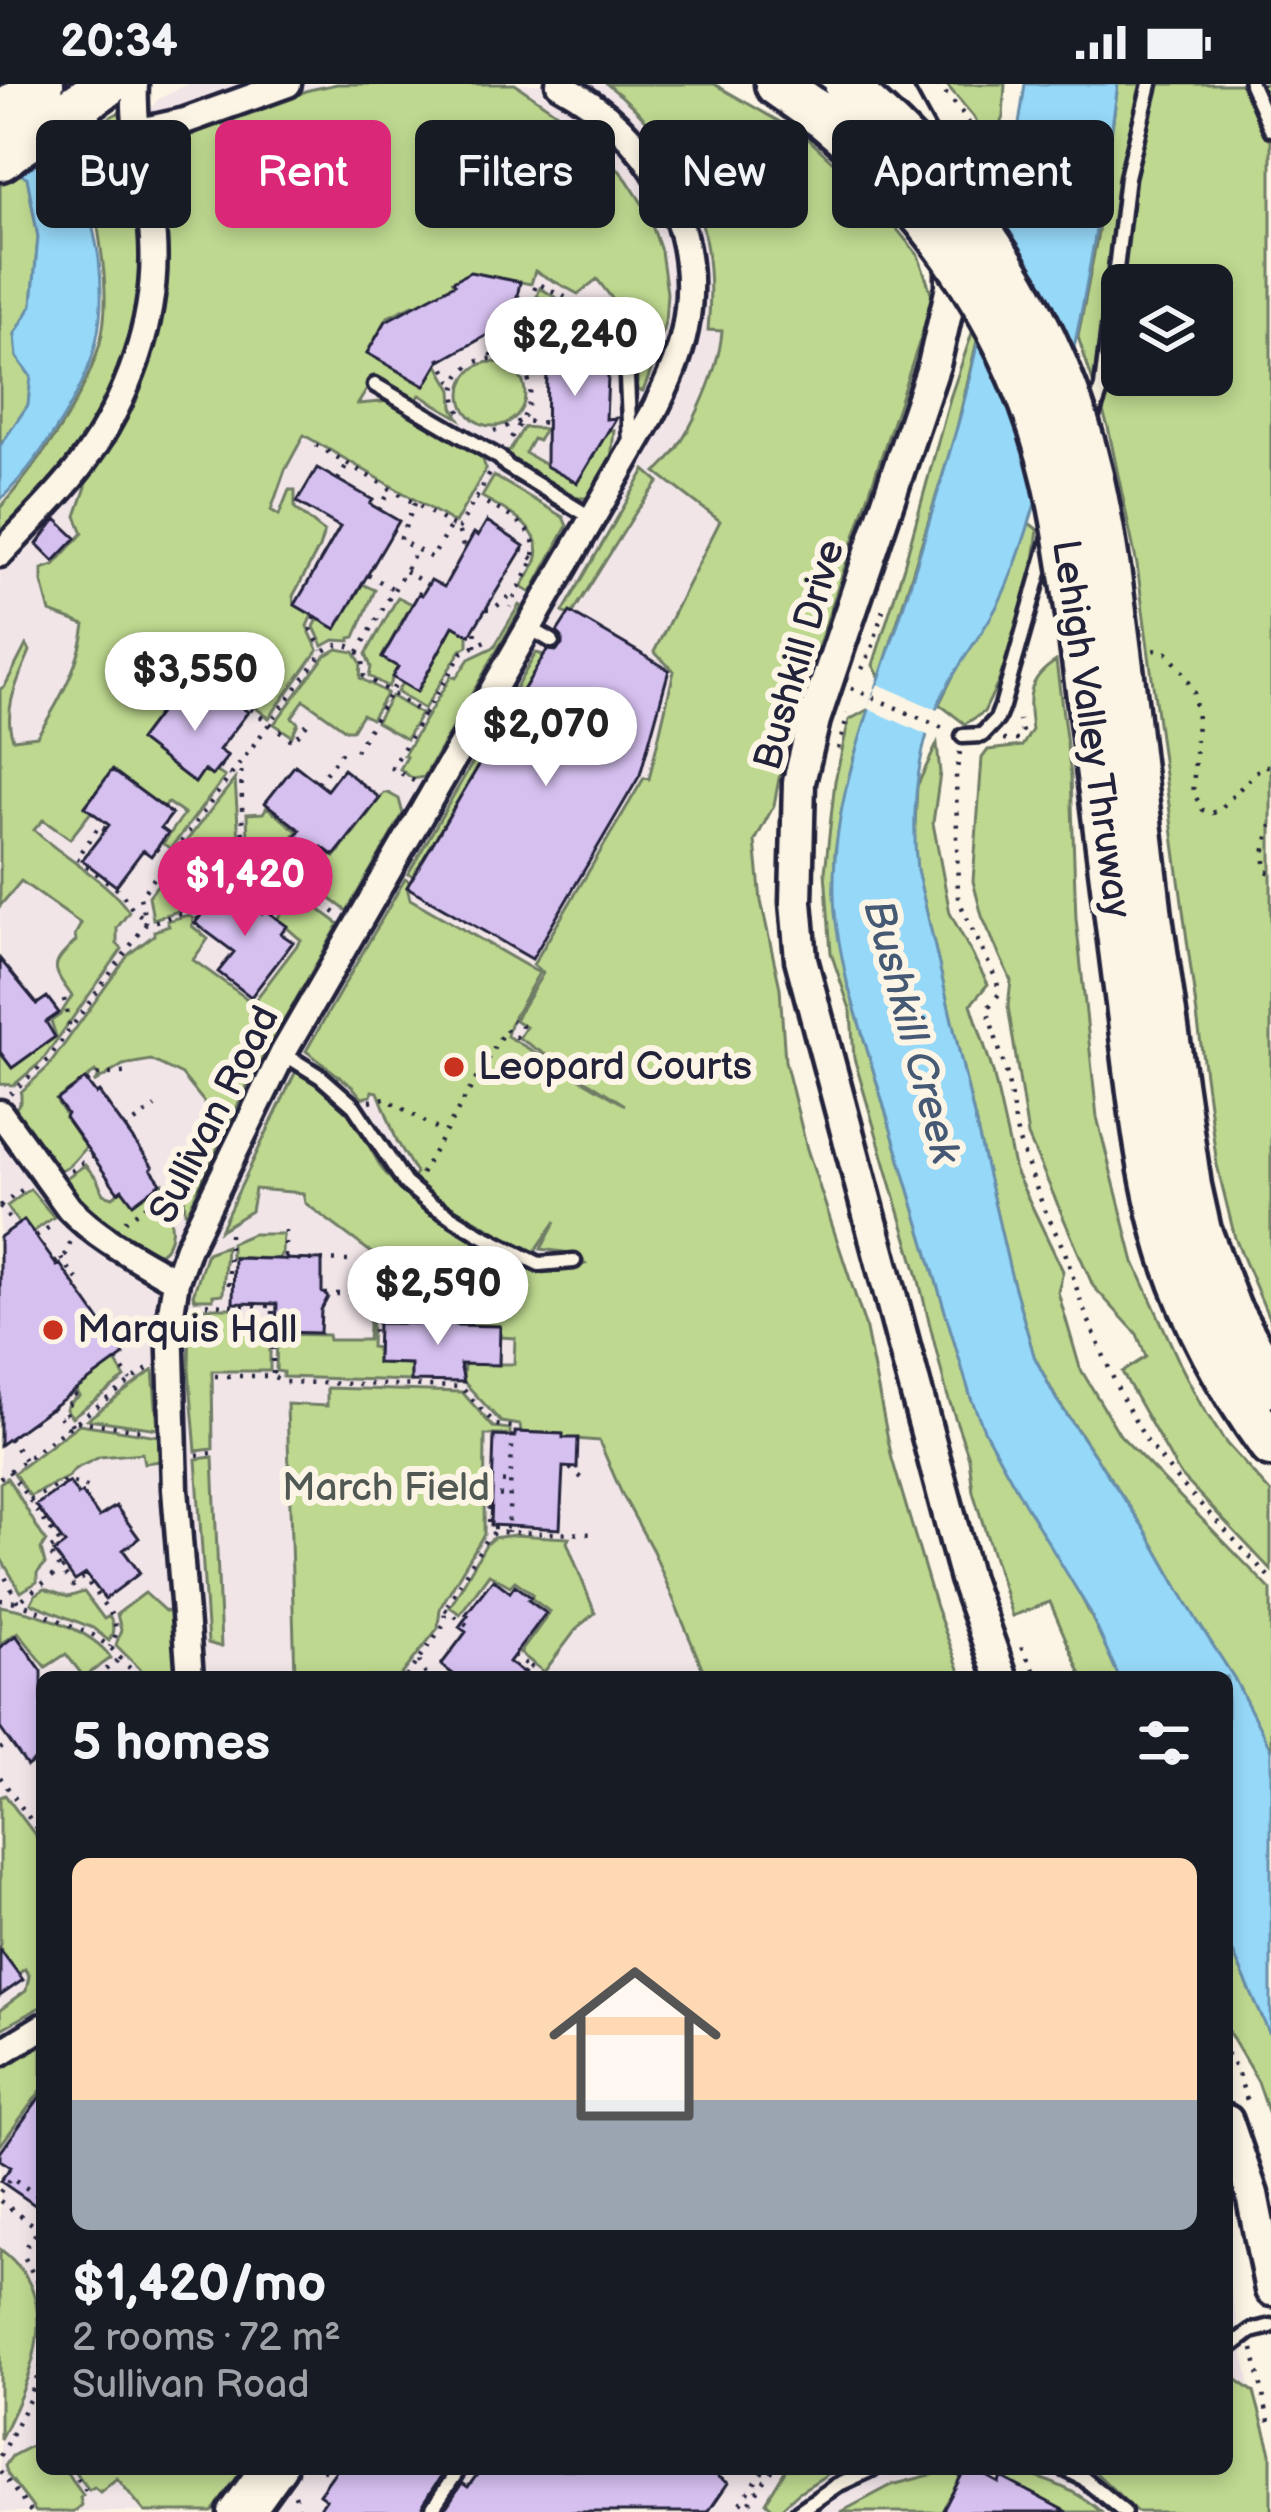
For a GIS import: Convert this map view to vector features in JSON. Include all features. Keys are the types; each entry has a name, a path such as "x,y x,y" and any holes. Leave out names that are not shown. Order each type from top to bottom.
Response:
{"highway":[{"path":"0,114 42,84"},
{"path":"0,159 109,84"},
{"name":"Lehigh Valley Thruway","path":"777,84 838,97 873,160 939,234 976,289 1008,346 1033,409 1106,695 1153,940 1199,1231 1228,1310 1271,1385"},
{"name":"Lehigh Valley Thruway","path":"1106,695 1145,1133 1162,1220 1205,1340 1271,1445"}],"street":[{"path":"135,84 136,120"},
{"path":"188,120 288,84"},
{"name":"Sullivan Road","path":"190,1671 173,1443 170,1318 188,1247 283,1053 630,452 670,378 685,329 686,250 669,197 638,145 604,111 560,84"},
{"name":"Bushkill Drive","path":"892,84 922,139 951,219 952,287 934,365 814,720 799,782 796,902 801,959 930,1449 966,1580 999,1671"},
{"path":"0,554 61,490 113,413 140,348 154,275 151,228"},
{"path":"2,1106 82,1222 176,1281"},
{"path":"0,2053 36,2031"},
{"path":"1239,2118 1259,2182 1271,2290"},
{"path":"231,2512 258,2475"},
{"path":"252,2512 288,2479"}],"lane":[{"path":"963,736 982,734 997,719 1042,560 1102,387 1127,177 1150,84"},
{"path":"1251,84 1271,129"},
{"path":"604,334 626,356 630,452"},
{"path":"375,386 592,518"},
{"path":"529,628 552,641"},
{"path":"283,1053 322,1077 354,1106 396,1171 429,1203 539,1264 574,1261"},
{"path":"1233,2344 1251,2331 1271,2326"},
{"path":"432,2509 456,2475"},
{"path":"798,2512 859,2475"},
{"path":"1077,2475 1124,2512"}],"path":[{"path":"530,301 537,283 554,290 579,307 604,334"},
{"path":"517,296 544,306 524,339"},
{"path":"492,357 492,330 524,339 547,360 525,376"},
{"path":"415,503 400,540 432,558 476,498 529,403 525,376 514,364 492,357 463,372 456,401 467,421"},
{"path":"439,358 457,383"},
{"path":"482,430 506,429 521,421 550,423"},
{"path":"316,445 455,527 464,550"},
{"path":"338,480 348,464"},
{"path":"379,510 391,489"},
{"path":"476,498 522,525 535,548 509,610"},
{"path":"358,652 417,550"},
{"path":"521,550 534,559"},
{"path":"405,571 428,585"},
{"path":"368,575 394,590"},
{"path":"485,609 493,609 514,592"},
{"path":"315,617 311,628 323,652"},
{"path":"475,647 476,624"},
{"path":"419,784 390,772 463,652 490,641 500,626"},
{"path":"146,921 140,897 323,652 344,644 358,652 365,664 364,676 424,714"},
{"path":"190,713 185,710 210,678 293,741 311,718"},
{"path":"356,751 398,680"},
{"path":"854,689 963,736 956,774 958,899 997,981 999,994 987,1009 1007,1076 1018,1139 1097,1341 1146,1440 1271,1579"},
{"path":"838,748 849,709"},
{"path":"318,783 347,745"},
{"path":"2,1106 43,1065 146,921 193,908 243,844 242,762"},
{"path":"220,766 231,775"},
{"path":"105,829 100,825 76,858 120,891 146,921"},
{"path":"1271,825 1263,865 1271,873"},
{"path":"279,870 303,840"},
{"path":"156,849 169,859 243,844 343,918"},
{"path":"271,914 295,882"},
{"path":"193,908 198,919"},
{"path":"64,999 70,1029"},
{"path":"412,1189 505,1029 518,1034 522,1026 512,1020"},
{"path":"87,1082 98,1075 131,1072"},
{"path":"380,1098 444,1133"},
{"path":"125,1129 155,1107"},
{"path":"85,1160 92,1155"},
{"path":"102,1236 174,1186"},
{"path":"15,1227 0,1206 26,1187"},
{"path":"36,1237 58,1224"},
{"path":"286,1224 285,1258 349,1261"},
{"path":"67,1234 71,1243 58,1260 84,1282"},
{"path":"229,1234 229,1289 234,1289"},
{"path":"324,1294 360,1296 374,1313 377,1338"},
{"path":"194,1304 275,1305 273,1376"},
{"path":"374,1313 458,1316 460,1325"},
{"path":"111,1337 133,1322"},
{"path":"116,1360 131,1381"},
{"path":"0,1478 153,1365"},
{"path":"215,1376 461,1387 496,1425 513,1427 508,1530"},
{"path":"72,1425 64,1408 76,1397 73,1391"},
{"path":"52,1407 72,1425 159,1432"},
{"path":"9,1438 25,1460"},
{"path":"192,1456 213,1453"},
{"path":"570,1468 583,1479"},
{"path":"9,1472 60,1543 48,1551 73,1586 84,1577 113,1617 117,1632 110,1647"},
{"path":"30,1500 66,1481 93,1490"},
{"path":"490,1481 512,1482"},
{"path":"510,1496 490,1495 489,1527 596,1534"},
{"path":"411,1671 444,1624 445,1609 484,1540 508,1530"},
{"path":"0,1567 18,1602"},
{"path":"18,1602 63,1568"},
{"path":"0,1600 18,1602 76,1625 110,1647 133,1671"},
{"path":"445,1609 470,1627"},
{"path":"1013,1629 1035,1671"},
{"path":"514,1654 536,1671"},
{"path":"104,1671 122,1658"},
{"path":"419,1660 424,1671"},
{"path":"525,1671 529,1666"},
{"path":"0,1749 10,1742"},
{"path":"32,1762 36,1768"},
{"path":"0,1777 36,1827"},
{"path":"1233,2066 1249,2101 1239,2118"},
{"path":"0,2192 11,2176 36,2195"},
{"path":"0,2201 36,2225"},
{"path":"1,2216 8,2206"},
{"path":"27,2246 36,2234"},
{"path":"25,2258 36,2280"},
{"path":"0,2456 36,2381"},
{"path":"0,2471 32,2512"},
{"path":"74,2475 87,2492"},
{"path":"760,2475 738,2508 743,2512 769,2475"},
{"path":"288,2479 300,2512"}],"shaded area":[{"path":"188,84 663,84 739,120 639,120 639,228 771,228 740,845 773,1091 949,1671 36,1671 36,2475 1233,2475 1233,2303 1271,2490 1271,2512 0,2512 0,564 141,359 142,228 191,228 191,120 144,120 157,100"}],"green space":[{"path":"337,84 515,84 567,120 415,120 415,228 615,228 615,165 639,199 639,228 653,228 661,251 667,293 656,358 643,391 637,390 638,336 597,279 578,294 535,271 531,284 479,274 454,281 415,307 388,317 367,353 424,386 438,365 452,390 459,418 420,395 415,402 374,378 358,404 392,401 481,454 486,469 455,523 304,435 271,510 279,515 289,490 295,490 295,508 324,532 293,596 295,605 312,615 307,626 318,650 269,718 223,683 195,654 181,650 165,673 169,686 159,701 166,704 139,740 195,782 204,770 225,777 171,848 163,844 184,814 168,803 163,808 113,770 85,806 91,812 70,839 43,820 34,830 109,889 129,912 117,928 117,944 122,949 41,1062 14,1085 0,1084 0,1052 12,1068 56,1036 51,1021 72,996 56,967 76,941 81,924 21,881 0,906 0,689 26,645 30,651 13,694 10,728 13,739 37,736 61,697 78,654 85,625 50,612 42,569 54,565 83,533 76,516 86,487 79,474 127,392 148,228 191,228 191,135 215,126 215,228 391,228 391,120 230,120"},
{"path":"607,84 714,84 776,120 645,120"},
{"path":"946,84 1005,84 1002,120 975,120"},
{"path":"1118,84 1271,84 1271,1323 1235,1238 1217,1165 1137,565 1108,427 1078,337 1098,228 1114,228 1113,120"},
{"path":"808,139 832,161 832,228 896,228 918,255 932,295 785,747 774,805 755,841 761,901 780,988 785,1061 807,1149 865,1325 892,1459 960,1671 703,1671 653,1551 599,1441 521,1432 520,1425 501,1422 463,1381 464,1364 514,1364 515,1338 500,1337 499,1326 462,1325 457,1314 373,1309 399,1305 402,1265 384,1262 305,1203 303,1193 255,1189 251,1211 220,1230 296,1071 331,1093 352,1116 382,1169 404,1194 519,1261 552,1272 585,1264 570,1253 541,1249 556,1221 533,1254 411,1182 416,1173 397,1141 378,1092 362,1098 306,1051 405,879 410,882 410,899 539,973 510,1024 507,1036 625,1105 519,1038 526,1027 515,1020 543,973 533,965 644,778 649,779 674,671 654,652 720,521 656,472 679,445 700,407 720,348 722,331 708,330 708,257 703,228 808,228"},
{"path":"5,169 27,176 38,237 32,305 15,334 17,357 31,377 28,405 0,446 0,174"},
{"path":"98,228 139,228 140,295 123,365 70,457 0,540 0,508 59,430 92,365 103,325 104,270"},
{"path":"540,288 576,314 541,346 530,337 552,304 537,296"},
{"path":"974,327 978,336 956,432 880,678 873,665"},
{"path":"493,362 516,371 525,394 516,417 493,426 470,417 461,394 470,371"},
{"path":"524,427 545,429 525,453 577,483 597,450 593,429 614,430 611,460 587,498 577,498 507,455"},
{"path":"645,470 659,482 571,616 563,612"},
{"path":"494,476 563,517 567,526 531,593 521,587 536,561 535,539 521,522 482,497"},
{"path":"1029,523 1038,530 1031,583 999,681 984,712 965,724 939,704 994,611"},
{"path":"362,584 375,590 355,637 323,646 314,627 318,619 336,629"},
{"path":"398,597 412,604 382,657 398,667 388,687 369,676 366,654"},
{"path":"519,605 424,777 413,779 400,769 404,755 451,676 456,678 469,659 494,647"},
{"path":"453,626 468,634 468,646 424,709 397,692 402,683 418,691"},
{"path":"337,649 354,652 361,663 360,678 387,693 371,719 362,714 352,730 346,730 304,700 292,717 298,723 292,736 274,724 325,656"},
{"path":"536,653 544,655 413,876 408,874"},
{"path":"1056,661 1071,776 1076,919 1097,1117 1134,1262 1181,1366 1226,1443 1271,1493 1271,1570 1179,1473 1122,1372 1146,1357 1137,1334 1093,1286 1028,1136 1008,1006 1011,981 982,916 973,881 982,758 988,750 1022,746 1032,730 1034,682"},
{"path":"391,696 421,714 406,739 376,722"},
{"path":"871,708 853,760 835,852 834,893 847,982 971,1398 1005,1467 1084,1601 1116,1671 1079,1671 1050,1602 1012,1616 973,1492 969,1458 854,1058 851,1012 831,953 825,872 835,781 849,720"},
{"path":"937,744 940,773 933,823 950,913 988,984 971,1004 993,1072 1015,1171 1063,1271 1058,1292 1080,1368 1120,1435 1271,1590 1271,1751 1233,1671 1056,1398 1034,1356 917,870 917,786"},
{"path":"235,779 239,840 177,853"},
{"path":"384,793 399,799 403,814 347,911 313,886 318,878 307,869 314,860 309,855 322,849 335,857"},
{"path":"267,807 297,831 287,854 279,849 272,857 248,839 247,814 263,813"},
{"path":"240,850 271,873 265,882 272,887 255,909 222,884 197,912 196,908"},
{"path":"233,851 188,908 153,919 149,896 171,867"},
{"path":"299,895 339,924 249,1082 187,1213 183,1179 206,1132 204,1102 182,1075 151,1060 123,1065 94,1083 99,1077 95,1072 56,1100 86,1147 58,1170 15,1110 21,1092 48,1067 129,954 154,931 169,926 167,921 188,915 193,918 192,926 208,939 193,960 253,1003 301,940 277,919 287,899 293,902"},
{"path":"85,1165 103,1194 113,1197 122,1189 133,1203 163,1183 171,1230 160,1253 118,1237 63,1184"},
{"path":"30,1189 54,1217 33,1232 24,1220 19,1224 7,1206"},
{"path":"252,1234 283,1234 278,1259 231,1257 231,1243"},
{"path":"226,1246 223,1294 195,1299 207,1253"},
{"path":"194,1308 233,1308 233,1331 270,1332 270,1371 212,1371 213,1449 196,1451 189,1370"},
{"path":"370,1312 371,1347 377,1348 377,1362 411,1364 411,1381 283,1377 283,1372 276,1371 277,1334 368,1340"},
{"path":"115,1361 125,1378 72,1417 66,1409 79,1396 75,1390"},
{"path":"153,1370 158,1429 88,1419"},
{"name":"March Field","path":"327,1388 462,1392 493,1427 510,1429 510,1435 485,1435 484,1534 440,1608 438,1628 405,1671 295,1671 287,1404 327,1406"},
{"path":"79,1424 158,1436 160,1461 144,1463 142,1453 100,1457 30,1496 14,1473"},
{"path":"213,1457 221,1647 208,1643 196,1459"},
{"path":"7,1478 46,1541 41,1549 45,1564 37,1573 37,1582 21,1592 0,1557 0,1483"},
{"path":"493,1538 569,1538 595,1613 578,1627 545,1671 520,1653 550,1612 515,1581 510,1586 489,1574 460,1614 450,1607"},
{"path":"44,1589 68,1597 84,1592 104,1619 111,1619 109,1641 93,1628 31,1603"},
{"path":"145,1593 172,1612 175,1671 142,1671 116,1645 121,1630 117,1614"},
{"path":"0,1606 76,1630 111,1658 93,1671 79,1671 66,1654 46,1667 18,1632 0,1644"},
{"path":"5,1795 36,1836 36,2009 1,2029 0,2010 26,1991 29,1976 25,1969 18,1974 0,1957 0,1797"},
{"path":"1233,1952 1271,2037 1271,2120 1258,2082 1233,2039"},
{"path":"36,2046 36,2097 0,2146 0,2069"},
{"path":"0,2249 21,2269 33,2291 36,2344 0,2439"},
{"path":"1233,2377 1254,2392 1271,2453 1271,2512 1137,2512 1098,2475 1233,2475"},
{"path":"36,2444 36,2475 68,2475 83,2495 82,2505 74,2512 36,2512 8,2475 5,2466 12,2456"},
{"path":"78,2475 239,2475 212,2512 145,2512 117,2478 100,2492 94,2487 89,2490"},
{"path":"782,2475 826,2475 777,2512 766,2502"},
{"path":"930,2475 961,2477 942,2512 841,2512 892,2485"},
{"path":"1028,2475 1045,2480 1101,2512 1067,2512 1002,2478"}],"water":[{"path":"0,84 88,84 83,120 36,120 36,226 27,177 5,169 0,174"},
{"path":"1025,84 1118,84 1112,120 1020,120"},
{"path":"36,228 92,228 99,259 99,322 90,362 71,405 44,448 0,500 0,446 28,405 31,377 17,357 15,334 32,305"},
{"name":"Bushkill Creek","path":"1096,228 1058,420 1027,530 1007,585 944,692 927,734 916,802 917,870 1034,1356 1056,1399 1146,1531 1229,1671 1116,1671 1089,1610 985,1432 847,982 837,926 835,858 846,790 963,405 1000,231"},
{"path":"1233,1676 1271,1750 1271,2037 1233,1952"}],"pier":[{"path":"878,684 942,712 934,738 867,708"}],"building":[{"path":"470,272 520,282 508,329 502,327 439,362 425,386 367,353 386,321"},
{"path":"578,316 609,356 606,419 616,418 577,483 546,466 547,353 541,346"},
{"path":"317,468 399,521 336,629 295,605 340,527 297,502"},
{"path":"56,519 76,538 54,561 37,544"},
{"path":"487,521 524,546 470,635 453,626 417,692 392,677 398,667 382,658 419,593 431,580 444,587 474,533 478,536"},
{"path":"570,612 669,670 640,775 532,959 407,887 547,650 556,651 562,645 557,632"},
{"path":"212,684 248,712 219,750 228,756 212,776 204,770 195,783 139,740 166,704 186,719"},
{"path":"295,765 327,790 343,769 380,798 334,856 322,847 318,852 296,835 300,830 265,803"},
{"path":"112,770 172,814 161,828 168,833 151,856 143,850 116,886 82,860 109,825 85,807"},
{"path":"224,885 287,926 281,934 293,942 251,997 218,972 234,952 195,923"},
{"path":"0,959 37,1004 47,997 59,1013 46,1022 55,1037 12,1068 0,1052"},
{"path":"85,1079 99,1092 161,1183 133,1204 122,1189 118,1192 57,1100"},
{"name":"Marquis Hall","path":"24,1220 124,1355 0,1445 0,1237"},
{"path":"234,1258 322,1260 322,1292 328,1297 321,1310 320,1333 276,1332 277,1304 233,1303"},
{"path":"424,1319 500,1326 499,1365 460,1364 464,1382 411,1381 411,1364 377,1363 378,1323 425,1324"},
{"path":"515,1432 578,1438 577,1468 563,1467 560,1529 491,1525 494,1436 515,1437"},
{"path":"69,1482 99,1517 116,1506 139,1538 123,1550 140,1573 105,1599 86,1574 75,1581 54,1552 65,1544 36,1505"},
{"path":"493,1579 510,1592 515,1585 546,1613 509,1662 521,1671 449,1671 441,1665 466,1632 459,1627"},
{"path":"16,1635 42,1671 36,1671 36,1759 27,1766 0,1728 0,1647"},
{"path":"0,1949 23,1980 0,1996"},
{"path":"36,2102 36,2206 0,2181 11,2167 0,2160 0,2153"},
{"path":"333,2475 442,2475 422,2512 317,2512 326,2499 319,2494"},
{"path":"477,2475 716,2475 728,2483 708,2512 443,2512 462,2483 468,2487"},
{"path":"962,2475 984,2475 999,2483 1001,2477 1067,2512 942,2512"}],"place":[{"name":"Leopard Courts","path":"454,1067"},
{"name":"Marquis Hall","path":"53,1330"}]}
